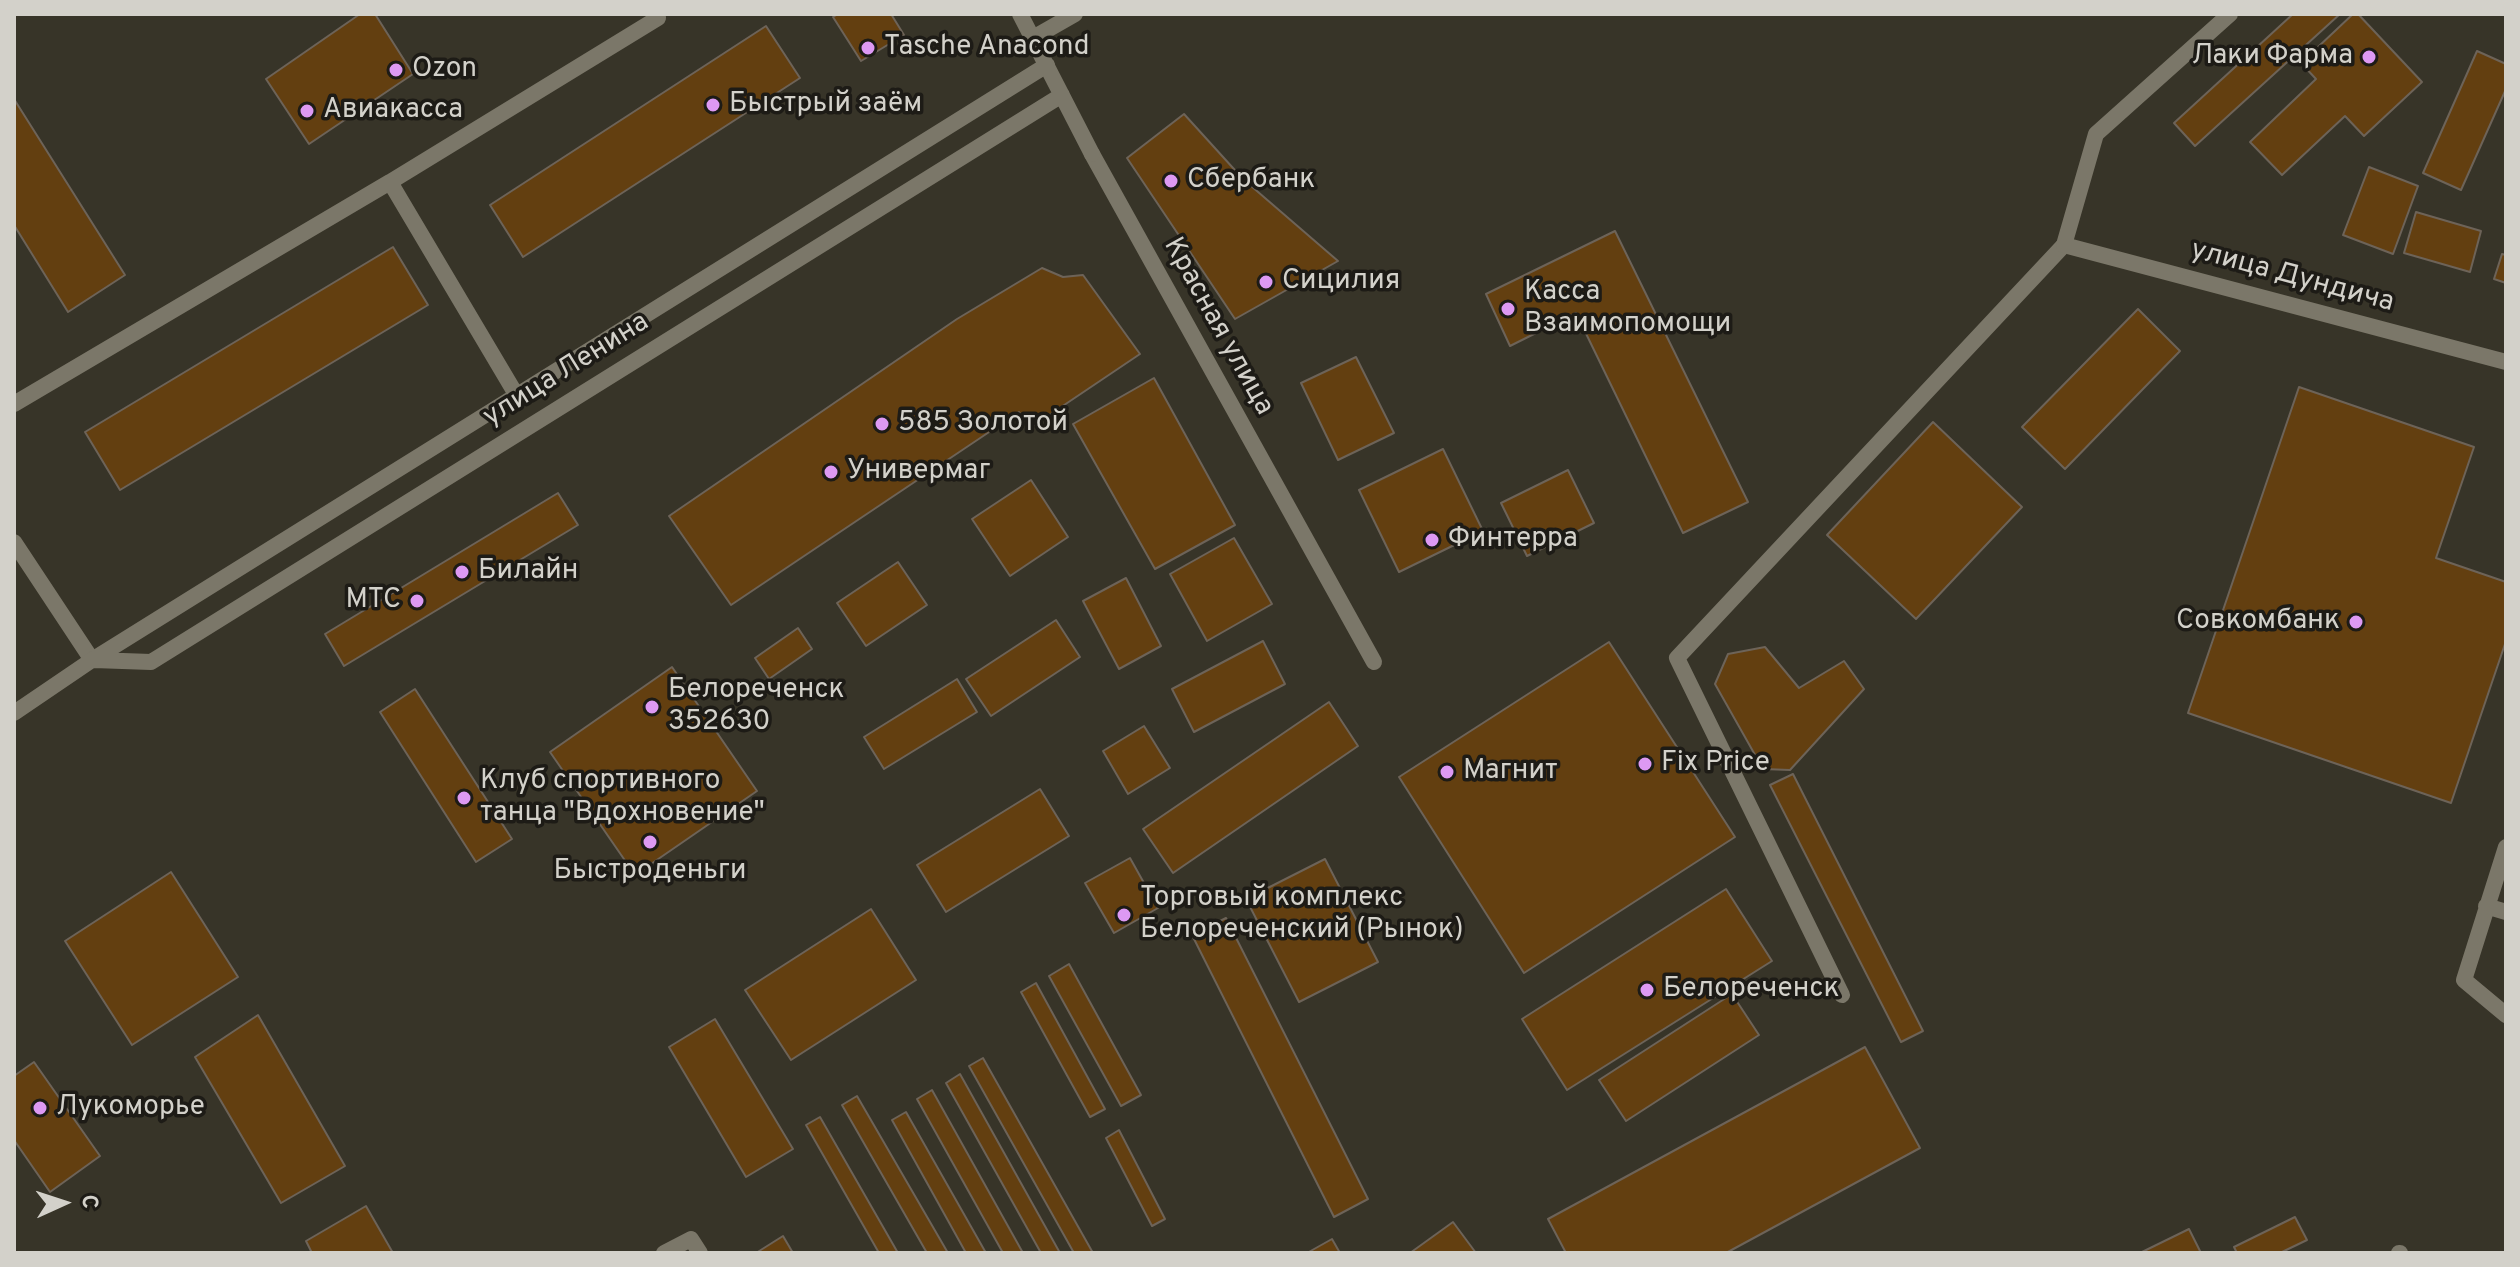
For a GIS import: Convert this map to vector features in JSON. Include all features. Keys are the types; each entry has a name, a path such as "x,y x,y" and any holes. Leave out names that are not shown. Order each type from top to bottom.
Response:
{"street":[{"path":"14,404 390,182 658,18 655,14"},
{"name":"Красная улица","path":"1020,14 1092,154 1374,662"},
{"path":"1033,38 1075,14"},
{"path":"1842,995 1677,658 2064,245 2096,134 2230,14"},
{"name":"улица Ленина","path":"14,713 92,660 1047,65"},
{"name":"улица Ленина","path":"92,660 151,662 1062,95"},
{"path":"390,182 517,396"},
{"name":"улица Дундича","path":"2064,245 2506,362"},
{"path":"14,542 92,660"},
{"path":"2506,847 2464,980 2506,1015"},
{"path":"2486,906 2506,912"},
{"path":"664,1253 691,1239 700,1253"}],"building":[{"path":"360,14 375,14 413,74 309,144 266,79"},
{"name":"Tasche Anacond","path":"838,14 891,14 904,35 861,61 833,17"},
{"path":"2293,14 2340,14 2195,146 2174,123"},
{"path":"2353,14 2358,14 2422,82 2364,136 2345,116 2282,175 2250,142 2316,79 2301,63"},
{"path":"766,26 800,78 523,257 490,205"},
{"path":"2477,51 2506,64 2506,89 2461,190 2423,173"},
{"path":"14,99 125,275 68,312 14,225"},
{"path":"1184,114 1243,179 1338,261 1235,319 1127,158"},
{"path":"2369,167 2418,186 2393,254 2343,235"},
{"path":"2416,212 2481,231 2470,272 2404,253"},
{"path":"1615,231 1748,502 1683,533 1576,313 1510,346 1486,294"},
{"path":"393,247 428,305 120,490 85,432"},
{"path":"2502,254 2506,255 2506,283 2494,279"},
{"name":"Универмаг","path":"1042,268 1063,277 1083,275 1140,354 1030,428 1019,412 731,605 669,516 957,319"},
{"path":"2138,309 2180,351 2065,469 2022,427"},
{"path":"1356,357 1394,433 1338,460 1301,383"},
{"path":"1154,378 1235,525 1155,569 1073,424"},
{"path":"2299,387 2474,447 2436,558 2506,582 2506,641 2451,803 2188,713"},
{"path":"1933,422 2022,507 1916,619 1827,535"},
{"path":"1443,449 1483,531 1399,572 1359,490"},
{"path":"1568,470 1594,523 1527,556 1501,503"},
{"path":"1031,480 1068,537 1010,576 972,519"},
{"path":"558,493 578,525 344,666 325,634"},
{"path":"1234,538 1272,604 1207,641 1170,574"},
{"path":"898,562 927,605 866,646 837,603"},
{"path":"1126,578 1161,646 1119,669 1083,601"},
{"path":"1056,620 1080,657 991,716 966,679"},
{"path":"798,628 812,649 769,679 755,658"},
{"path":"1263,641 1285,684 1194,732 1172,689"},
{"path":"1609,642 1735,837 1524,973 1399,777"},
{"path":"1765,647 1799,688 1844,661 1864,689 1790,770 1763,769 1715,684 1728,654"},
{"path":"672,667 757,791 635,875 550,752"},
{"path":"957,679 977,712 884,769 864,737"},
{"path":"415,689 512,839 476,862 380,712"},
{"path":"1329,702 1358,746 1173,873 1143,829"},
{"path":"1144,726 1170,768 1128,794 1103,751"},
{"path":"1793,774 1923,1031 1901,1042 1770,785"},
{"path":"1040,789 1069,836 946,912 917,865"},
{"path":"1130,858 1158,908 1114,933 1085,883"},
{"path":"1325,859 1378,962 1299,1002 1246,899"},
{"path":"171,872 238,977 132,1045 65,941"},
{"name":"Белореченск","path":"1726,889 1772,961 1567,1090 1522,1019"},
{"path":"871,909 916,980 791,1060 745,990"},
{"path":"1226,918 1368,1199 1334,1217 1192,935"},
{"path":"1069,964 1141,1095 1121,1106 1049,976"},
{"path":"1036,983 1105,1109 1090,1117 1021,992"},
{"path":"1732,994 1759,1035 1626,1121 1599,1080"},
{"path":"258,1015 345,1166 281,1203 195,1057"},
{"path":"715,1019 793,1149 746,1177 669,1047"},
{"path":"1865,1047 1920,1148 1726,1253 1566,1253 1548,1219"},
{"path":"983,1058 1093,1253 1074,1253 969,1066"},
{"name":"Лукоморье","path":"34,1062 100,1156 50,1192 14,1140 14,1076"},
{"path":"960,1074 1060,1253 1041,1253 946,1083"},
{"path":"932,1090 1023,1253 1003,1253 917,1099"},
{"path":"857,1096 948,1253 927,1253 842,1105"},
{"path":"906,1112 986,1253 966,1253 892,1120"},
{"path":"820,1117 898,1253 879,1253 806,1125"},
{"path":"1119,1130 1165,1219 1152,1226 1106,1138"},
{"path":"366,1206 393,1253 312,1253 306,1241"},
{"path":"2295,1217 2307,1240 2280,1253 2237,1253 2234,1247"},
{"path":"1453,1222 1476,1253 1410,1253"},
{"path":"2189,1229 2201,1253 2140,1253"},
{"path":"783,1236 793,1253 756,1253"},
{"path":"1332,1239 1340,1253 1307,1253"}],"place":[{"name":"Tasche Anacond","path":"868,48"},
{"name":"Лаки Фарма","path":"2369,57"},
{"name":"Ozon","path":"396,70"},
{"name":"Быстрый заём","path":"713,105"},
{"name":"Авиакасса","path":"307,111"},
{"name":"Сбербанк","path":"1171,181"},
{"name":"Сицилия","path":"1266,282"},
{"name":"Касса Взаимопомощи","path":"1508,309"},
{"name":"585 Золотой","path":"882,424"},
{"name":"Универмаг","path":"831,472"},
{"name":"Финтерра","path":"1432,540"},
{"name":"Билайн","path":"462,572"},
{"name":"МТС","path":"417,601"},
{"name":"Совкомбанк","path":"2356,622"},
{"name":"Белореченск 352630","path":"652,707"},
{"name":"Fix Price","path":"1645,764"},
{"name":"Магнит","path":"1447,772"},
{"name":"Клуб спортивного танца \"Вдохновение\"","path":"464,798"},
{"name":"Быстроденьги","path":"650,842"},
{"name":"Торговый комплекс Белореченский (Рынок)","path":"1124,915"},
{"name":"Белореченск","path":"1647,990"},
{"name":"Лукоморье","path":"40,1108"}]}
